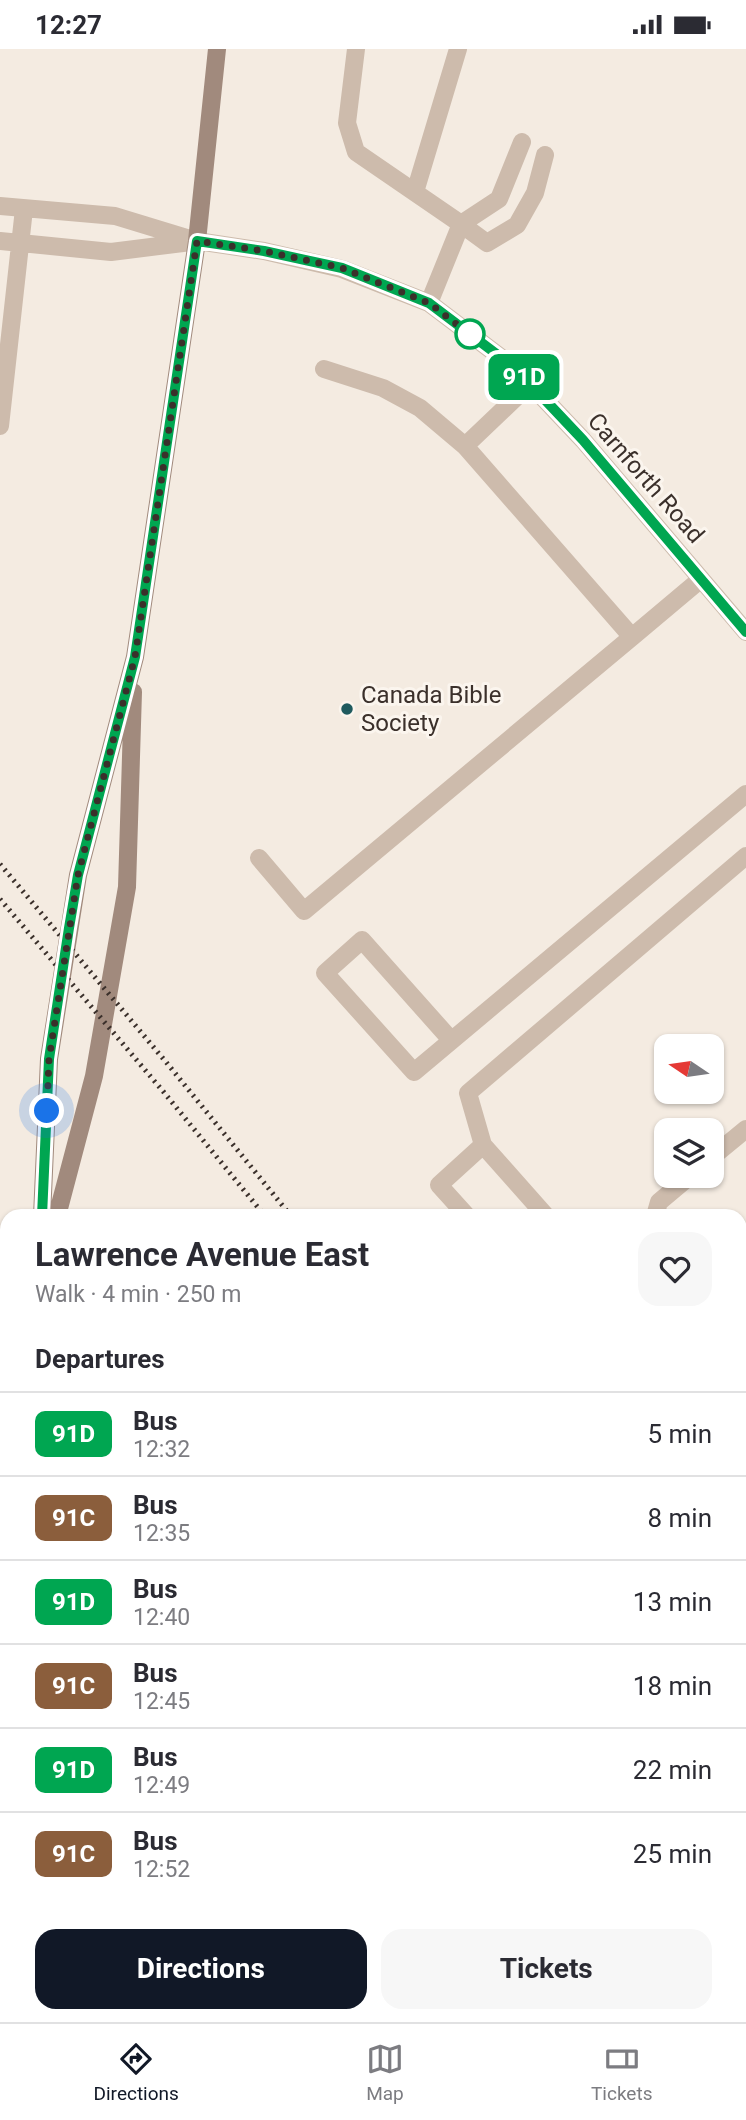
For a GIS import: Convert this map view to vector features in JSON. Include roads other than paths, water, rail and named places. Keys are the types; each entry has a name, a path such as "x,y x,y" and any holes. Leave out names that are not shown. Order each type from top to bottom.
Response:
{"main road":[{"path":"42,1209 49,1059 78,875 135,657 197,241 217,49"},
{"path":"59,1209 94,1076 127,887 135,657"}],"street":[{"path":"356,49 347,123 356,152 487,243 517,225 535,193 545,155"},
{"path":"415,192 458,49"},
{"path":"429,303 461,224 499,199 522,142"},
{"path":"0,206 115,216 197,241"},
{"path":"0,426 24,209"},
{"path":"0,241 111,252 197,241"},
{"name":"Carnforth Road","path":"197,241 264,251 342,268 429,303 515,368 583,440 746,632"},
{"path":"324,369 383,388 420,408 465,446 632,638"},
{"path":"465,446 530,384"},
{"path":"259,858 304,911 701,579"},
{"path":"451,1040 362,940 326,973 414,1072 746,794"},
{"path":"540,1209 483,1145 468,1093 743,864"},
{"path":"724,1147 746,1129"},
{"path":"461,1209 439,1185 483,1145"},
{"path":"657,1209 659,1202 676,1188"}],"railway":[{"path":"0,864 285,1209"},
{"path":"0,899 259,1209"}],"place":[{"name":"Canada Bible Society","path":"347,709"}]}
